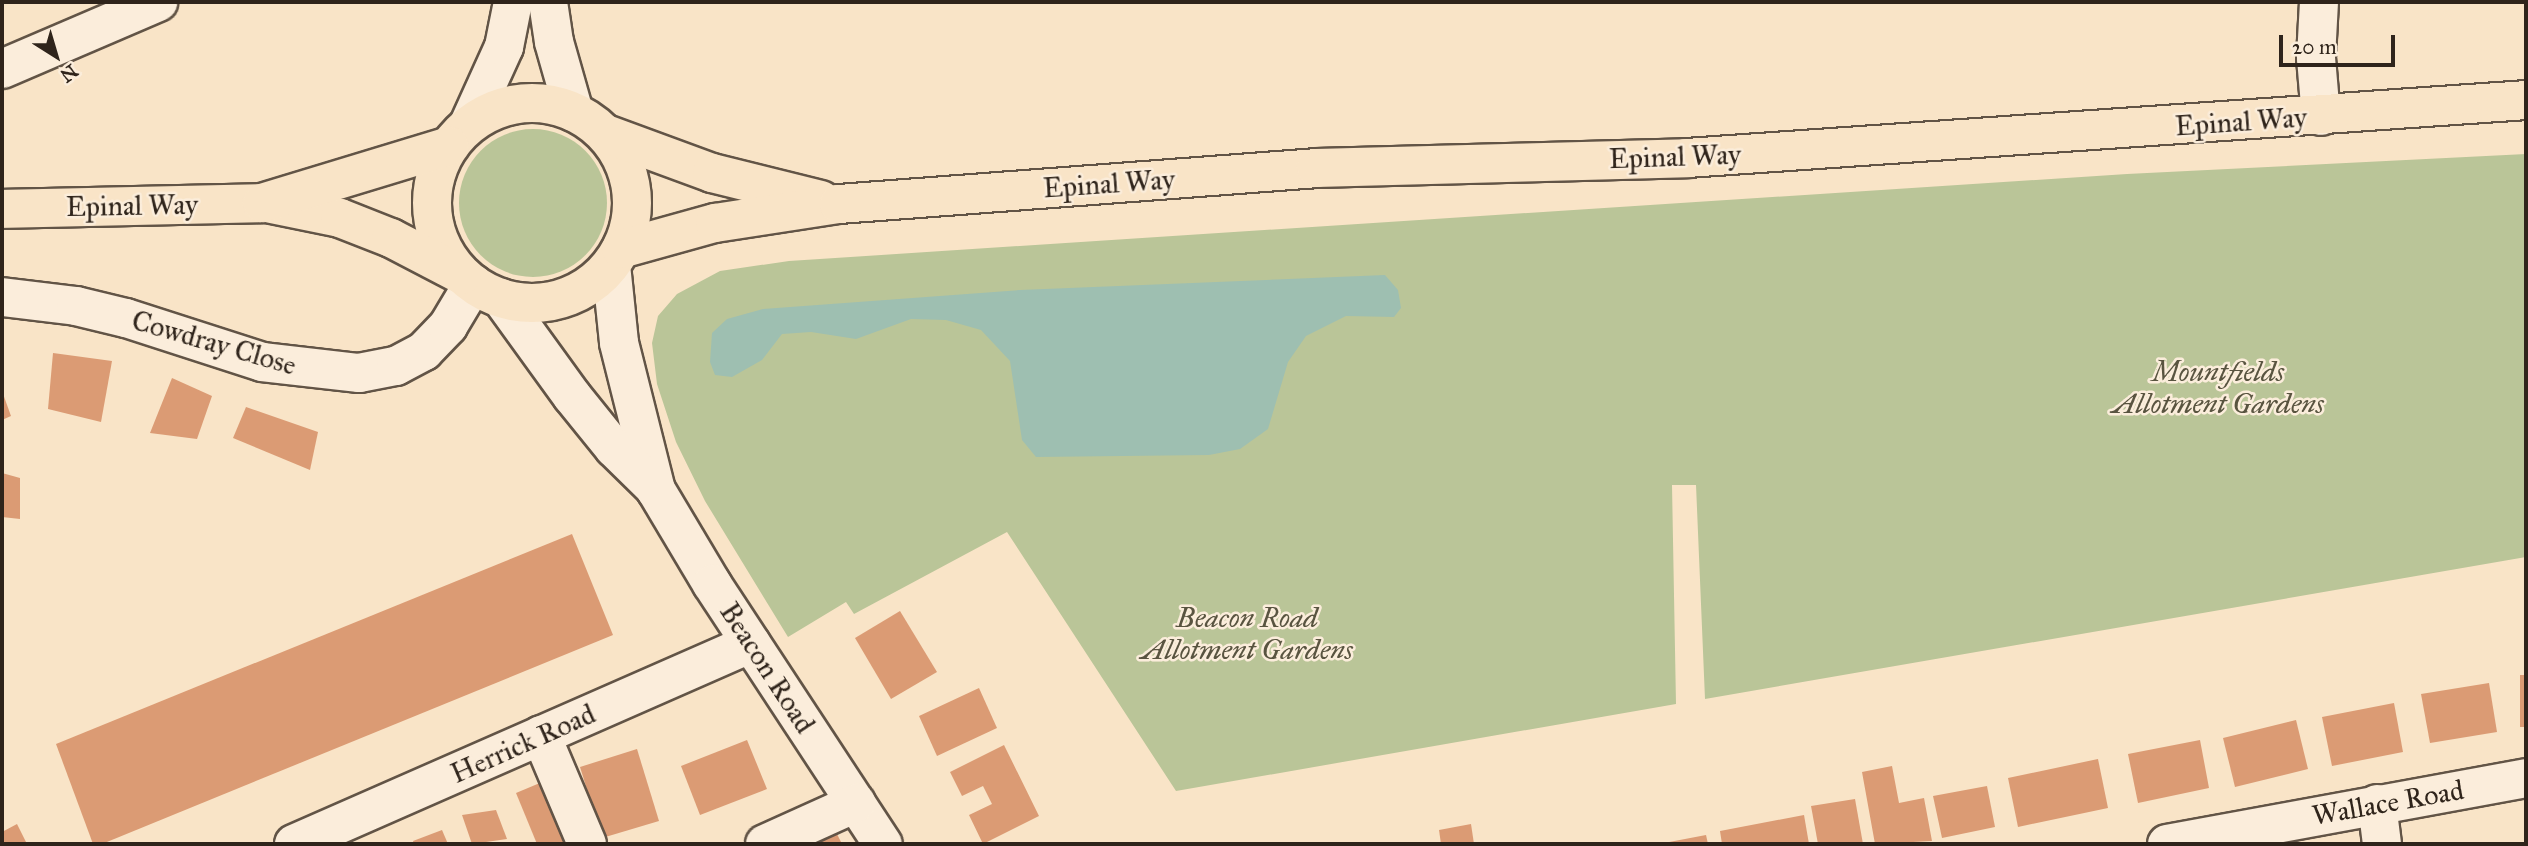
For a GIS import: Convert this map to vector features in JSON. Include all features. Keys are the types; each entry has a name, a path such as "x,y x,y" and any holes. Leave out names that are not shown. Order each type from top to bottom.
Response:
{"main road":[{"name":"Epinal Way","path":"616,257 715,223 839,204 1316,168 1687,158 2521,102"},
{"path":"522,103 548,104 574,112 606,134 620,154 633,201 616,257 594,282 549,301 479,286 445,252 435,226 432,198 437,170 460,135 494,110 522,103"},
{"name":"Epinal Way","path":"606,134 712,173 839,204"},
{"name":"Epinal Way","path":"262,202 460,135"},
{"name":"Epinal Way","path":"2,209 262,202 340,218 479,286"}],"street":[{"path":"2,69 158,2"},
{"path":"460,135 504,47 513,2"},
{"path":"548,2 554,41 574,112"},
{"path":"2319,2 2316,58 2321,116"},
{"name":"Beacon Road","path":"616,257 620,343 656,489"},
{"name":"Beacon Road","path":"479,286 588,417 656,489 751,643 883,844"},
{"name":"Cowdray Close","path":"2,297 76,306 126,318 262,362 359,373 396,366 424,351 448,326 479,286"},
{"name":"Herrick Road","path":"294,844 751,643"},
{"path":"541,735 587,844"},
{"name":"Wallace Road","path":"2167,844 2526,778"},
{"path":"765,844 856,803"},
{"path":"2377,804 2382,844"}],"green space":[{"path":"533,129 561,135 585,151 601,175 607,203 601,231 585,255 561,271 533,277 505,271 481,255 465,231 459,203 465,175 481,151 505,135"},
{"path":"2526,154 2526,557 1705,699 1696,485 1672,485 1676,704 1176,791 1007,532 854,614 846,602 788,637 705,501 676,442 657,384 652,343 658,316 677,294 720,271 789,261 2127,174"}],"shaded area":[{"path":"1385,275 1398,290 1401,308 1394,317 1346,316 1306,336 1288,362 1268,429 1240,449 1209,455 1036,457 1022,440 1010,361 981,330 946,320 911,319 856,339 811,332 782,334 762,360 732,377 715,375 710,362 712,333 727,319 763,309 1020,290"}],"building":[{"path":"53,353 112,361 101,422 48,409"},
{"path":"172,378 212,396 197,439 150,433"},
{"path":"2,391 11,416 2,420"},
{"path":"246,407 318,432 310,470 233,438"},
{"path":"2,473 20,478 20,519 2,517"},
{"path":"572,534 613,635 102,844 93,844 56,744"},
{"path":"900,611 937,672 891,699 855,638"},
{"path":"2520,675 2526,675 2526,727 2520,727"},
{"path":"2489,683 2497,732 2430,743 2421,694"},
{"path":"979,688 997,728 937,756 919,716"},
{"path":"2394,703 2403,752 2332,766 2322,717"},
{"path":"2296,720 2308,769 2235,787 2223,738"},
{"path":"747,740 767,789 700,815 681,766"},
{"path":"2200,740 2209,788 2138,803 2128,754"},
{"path":"1004,745 1039,816 983,844 969,815 992,804 983,786 962,796 950,772"},
{"path":"637,749 659,821 602,838 580,767"},
{"path":"2098,759 2108,808 2018,827 2008,778"},
{"path":"1892,766 1899,803 1924,798 1932,841 1875,844 1862,772"},
{"path":"547,780 566,844 537,844 516,793"},
{"path":"1987,786 1995,827 1942,838 1933,796"},
{"path":"1855,799 1863,844 1818,844 1811,806"},
{"path":"496,810 507,839 472,844 462,815"},
{"path":"1804,815 1809,844 1722,844 1720,831"},
{"path":"17,824 27,844 2,844 2,832"},
{"path":"1471,824 1474,844 1441,844 1439,830"},
{"path":"442,830 448,844 414,844 413,841"},
{"path":"836,832 842,844 812,844"},
{"path":"1706,835 1708,844 1664,844 1664,843"}],"park label":[{"name":"Mountfields Allotment Gardens","path":"2218,388"},
{"name":"Beacon Road Allotment Gardens","path":"1247,634"}]}
